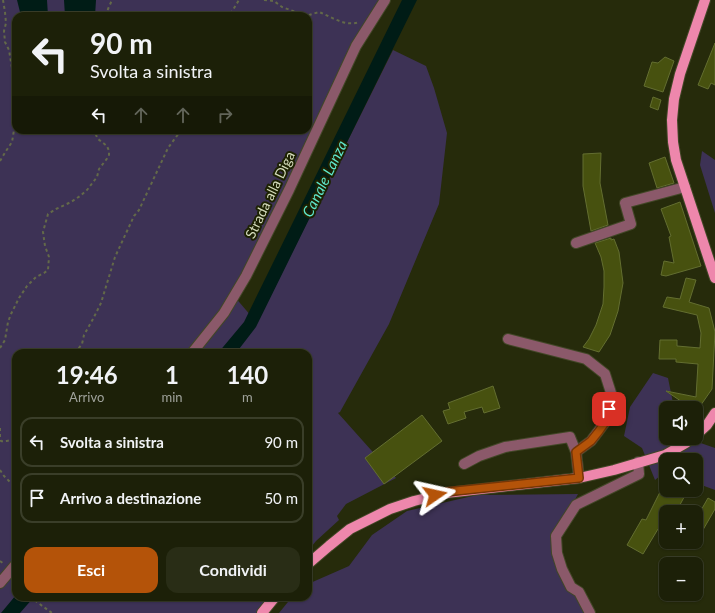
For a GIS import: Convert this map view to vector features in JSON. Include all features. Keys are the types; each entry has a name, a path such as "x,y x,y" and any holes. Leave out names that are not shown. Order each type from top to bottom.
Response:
{"main road":[{"path":"705,0 680,74 674,99 672,120 676,160 715,278"},
{"path":"703,428 715,413"},
{"path":"312,561 350,530 390,509 414,501 446,492 579,478 614,470 665,455 681,445"},
{"path":"262,613 272,601"}],"street":[{"name":"Strada alla Diga","path":"195,349 224,313 246,276 289,190 356,46 385,0"},
{"path":"576,243 632,224 626,203 685,186"},
{"path":"508,339 586,358 605,374 612,396 606,421 591,441 576,452"},
{"path":"464,464 479,456 505,447 570,437 576,452 579,478"},
{"path":"590,613 580,592 571,587 562,569 557,553 556,536 576,505 639,474 638,462"},
{"path":"0,583 12,569"}],"path":[{"path":"2,0 6,22 4,32 5,42 9,50 12,68"},
{"path":"108,12 112,0"},
{"path":"233,12 239,0"},
{"path":"264,0 274,1 282,7 296,12"},
{"path":"312,14 319,12 344,24 355,24 374,17"},
{"path":"0,161 12,142 13,134"},
{"path":"0,348 5,340 8,322 18,298 36,277 48,270 49,257 45,246 43,232 48,214 71,202 87,190 97,177 99,169 108,156 108,146 98,139 96,134"},
{"path":"78,349 82,344 84,335 94,319 101,303 115,257 168,148 177,134"},
{"path":"0,428 0,437 2,441 6,442 12,439"},
{"path":"0,470 12,484"},
{"path":"35,601 52,613"},
{"path":"44,613 45,608"}],"shaded area":[{"path":"0,0 379,0 234,296 257,323 393,50 426,66 447,133 439,204 389,324 340,412 338,413 396,478 346,504 337,516 339,520 312,546 312,349 12,349 12,601 270,601 262,613 0,613"},
{"path":"702,151 715,160 715,213 700,165"},
{"path":"653,373 668,378 673,401 659,401 659,445 703,444 715,448 715,490 703,486 703,453 659,453 659,477 655,480 642,448 624,436 630,407"},
{"path":"578,494 552,543 589,613 279,613 289,601 312,601 312,582 349,566 372,535 407,511 477,495"}],"water":[{"path":"17,0 47,0 48,12 20,12"},
{"path":"64,0 96,0 95,12 65,12"},
{"name":"Canale Lanza","path":"402,0 417,0 256,327 239,349 221,349 244,322"},
{"path":"12,600 30,601 20,613 1,613"}],"building":[{"path":"715,43 715,85 711,83 708,89 698,85"},
{"path":"665,57 674,61 663,92 644,86 652,62 658,63"},
{"path":"653,97 661,100 658,110 650,107"},
{"path":"601,153 600,183 608,225 591,231 583,186 583,154"},
{"path":"665,157 674,183 657,188 649,163"},
{"path":"680,202 701,266 666,276 661,275 664,261 674,263 669,237 671,236 661,209"},
{"path":"611,238 611,240 614,239 619,252 623,283 618,311 610,335 599,352 583,347 596,325 603,304 604,271 601,257 595,243"},
{"path":"686,278 696,280 689,302 709,308 715,332 712,389 703,402 681,401 666,391 696,397 698,364 676,362 676,359 659,359 660,340 677,340 677,346 700,348 701,333 697,315 663,307 667,297 680,299"},
{"path":"493,386 500,408 484,413 482,407 464,412 466,418 448,424 443,411 450,409 448,403"},
{"path":"422,415 442,441 384,484 365,458"},
{"path":"659,494 659,497 684,497 680,505 659,505 659,530 643,554 627,545 642,519 646,520"},
{"path":"708,498 715,502 715,509 703,530 703,507"}],"route":[{"path":"435,495 446,492 579,478 576,452 591,441 599,431 606,421 609,409"}]}
